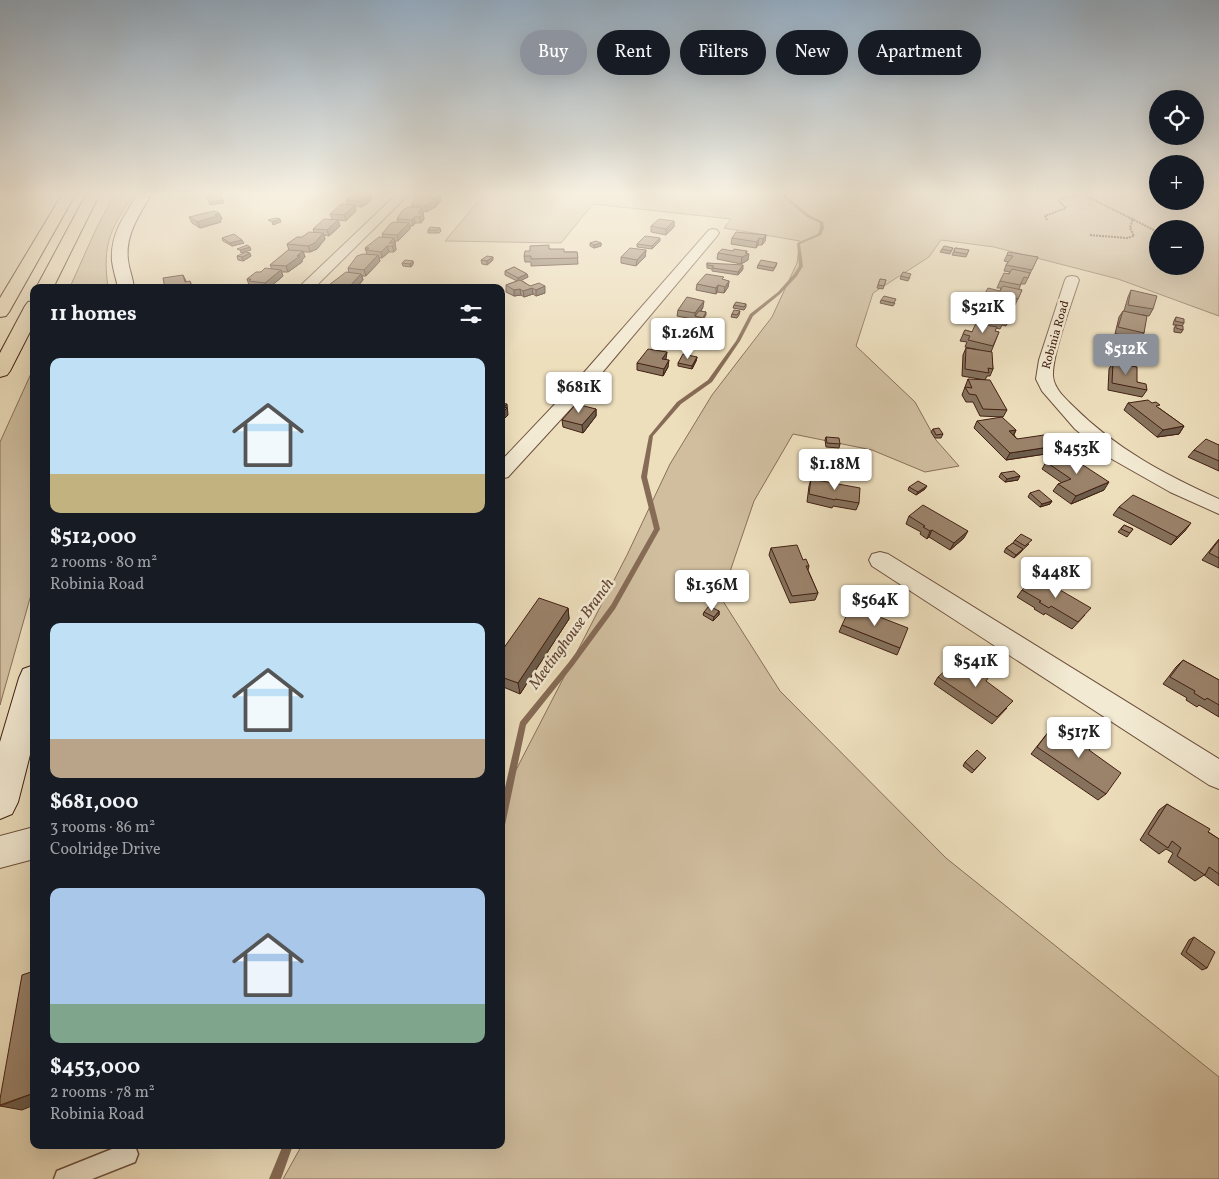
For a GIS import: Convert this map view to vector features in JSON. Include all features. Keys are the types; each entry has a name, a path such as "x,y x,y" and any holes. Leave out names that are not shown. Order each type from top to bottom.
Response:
{"highway":[{"path":"0,312 38,248"},
{"path":"46,284 65,248"},
{"path":"0,371 30,314"}],"main road":[{"path":"121,248 120,258 125,284"},
{"path":"0,802 30,693"}],"street":[{"path":"308,284 346,248"},
{"path":"505,469 578,389 700,248"},
{"name":"Robinia Road","path":"1072,280 1044,373 1049,389 1082,427 1113,452 1160,480 1219,507"},
{"path":"880,560 1219,775"},
{"path":"0,852 30,844"}],"lane":[{"path":"65,1179 127,1154"}],"shaded area":[{"path":"87,248 107,248 108,284 71,284"},
{"path":"799,248 935,248 929,257 873,293 856,346 915,402 936,440 959,466 925,472 872,450 793,434 754,501 721,598 780,691 946,858 1219,1077 1219,1179 283,1179 300,1149 505,1149 505,791 627,555 670,464 712,395 772,317 797,263"},
{"path":"998,248 1149,248 1149,275 1204,275 1204,248 1219,248 1219,316 1118,279"},
{"path":"30,376 30,598 0,705 0,442"}],"building":[{"path":"369,248 385,248 381,252 366,250"},
{"path":"530,248 564,249 564,252 577,252 578,258 531,259 531,256 524,256 525,251 530,251"},
{"path":"630,248 646,250 637,260 621,257"},
{"path":"943,248 953,248 951,251"},
{"path":"955,248 969,250 967,254 954,252"},
{"path":"722,249 747,251 745,253 749,254 742,257 718,253"},
{"path":"288,250 303,251 297,256 300,256 286,266 270,265"},
{"path":"246,252 250,253 242,257 237,256"},
{"path":"1008,252 1038,257 1032,270 1006,265 1013,256 1007,255"},
{"path":"363,254 378,255 364,270 348,268 357,256"},
{"path":"487,256 493,257 487,261 481,260"},
{"path":"405,260 413,261 410,264 402,263"},
{"path":"761,260 777,263 774,268 758,265"},
{"path":"707,263 743,265 738,272 712,268 714,266 707,265"},
{"path":"514,267 527,274 518,278 505,271"},
{"path":"265,268 281,270 265,283 249,281 251,279 247,279 256,272 261,272"},
{"path":"1012,269 1030,273 1028,278 1024,277 1020,285 1000,281 1004,273 1009,274"},
{"path":"346,272 361,274 352,284 330,284"},
{"path":"903,272 911,274 909,278 901,276"},
{"path":"706,274 724,277 722,279 729,281 725,287 718,285 716,288 697,284"},
{"path":"183,275 185,282 190,281 191,284 164,284 163,278"},
{"path":"880,279 886,280 884,286 878,285"},
{"path":"520,280 530,286 539,283 545,286 536,290 532,288 523,291 520,289 514,290 506,285"},
{"path":"1003,286 1022,290 1018,299 1014,298 1011,304 983,297 988,288 1000,291"},
{"path":"1131,290 1157,296 1153,309 1128,305"},
{"path":"884,296 896,299 894,303 881,300"},
{"path":"687,297 704,301 695,313 678,310"},
{"path":"736,302 746,304 744,307 734,305"},
{"path":"989,304 1014,310 1009,319 1004,318 1003,322 982,317"},
{"path":"734,310 740,311 737,315 732,314"},
{"path":"699,311 706,312 703,318 695,316"},
{"path":"1123,311 1147,316 1144,333 1118,327"},
{"path":"1176,317 1184,319 1184,323 1175,321"},
{"path":"669,321 687,325 677,338 658,334"},
{"path":"976,323 997,327 995,331 999,332 993,346 968,340 970,336 963,334 965,330 972,332"},
{"path":"1176,325 1183,326 1183,330 1176,328"},
{"path":"1117,334 1142,340 1139,358 1112,351"},
{"path":"966,348 992,352 993,369 988,368 989,373 965,369"},
{"path":"648,349 667,352 662,359 669,360 664,369 637,363"},
{"path":"683,354 697,357 692,366 678,363"},
{"path":"1113,362 1137,367 1137,382 1146,384 1147,390 1112,383"},
{"path":"968,379 990,380 1007,410 983,409 976,395 969,394 965,387 972,388"},
{"path":"1148,400 1152,403 1156,402 1160,405 1156,406 1184,426 1163,430 1128,403"},
{"path":"576,404 596,409 582,425 562,420"},
{"path":"1002,417 1016,430 1009,431 1017,439 1044,435 1056,446 1010,453 977,421"},
{"path":"939,428 943,434 936,435 933,429"},
{"path":"826,437 839,438 840,444 827,443"},
{"path":"1206,439 1219,445 1219,461 1194,450"},
{"path":"1066,454 1109,482 1076,496 1058,484 1071,479 1046,462"},
{"path":"1014,471 1020,476 1007,479 1001,473"},
{"path":"811,479 860,488 859,503 809,494"},
{"path":"918,481 927,486 918,492 909,487"},
{"path":"1039,490 1052,501 1042,504 1030,493"},
{"path":"1133,495 1191,523 1177,537 1119,507"},
{"path":"923,505 968,531 954,543 923,527 925,526 909,516"},
{"path":"1124,525 1133,529 1130,533 1121,529"},
{"path":"1021,534 1032,540 1025,546 1015,540"},
{"path":"1219,540 1219,558 1209,553"},
{"path":"1013,543 1023,549 1016,555 1006,548"},
{"path":"797,545 803,560 806,559 809,566 806,566 818,593 792,596 771,548"},
{"path":"1036,576 1091,608 1078,622 1051,606 1049,608 1022,590"},
{"path":"539,598 568,608 518,683 505,678 505,646"},
{"path":"709,606 719,611 714,617 704,612"},
{"path":"851,606 908,628 900,648 842,625"},
{"path":"957,660 976,675 979,672 988,678 986,681 1013,701 997,717 938,677"},
{"path":"1183,660 1219,680 1219,705 1207,698 1205,700 1194,693 1195,691 1170,677"},
{"path":"1053,726 1091,748 1089,750 1121,773 1106,794 1037,747"},
{"path":"977,750 986,758 974,770 965,762"},
{"path":"1167,804 1210,829 1208,832 1219,839 1219,874 1209,867 1205,875 1177,856 1181,848 1172,841 1168,848 1148,834"},
{"path":"1194,937 1215,952 1207,968 1186,952"},
{"path":"30,972 30,1094 0,1105 0,1099 22,975"}],"waterway":[{"name":"Meetinghouse Branch","path":"505,807 523,724 613,607 657,529 644,477 651,436 679,403 710,381 738,341 751,315 779,293 796,275 801,266 799,248"},
{"name":"Meetinghouse Branch","path":"275,1179 286,1149"}]}
